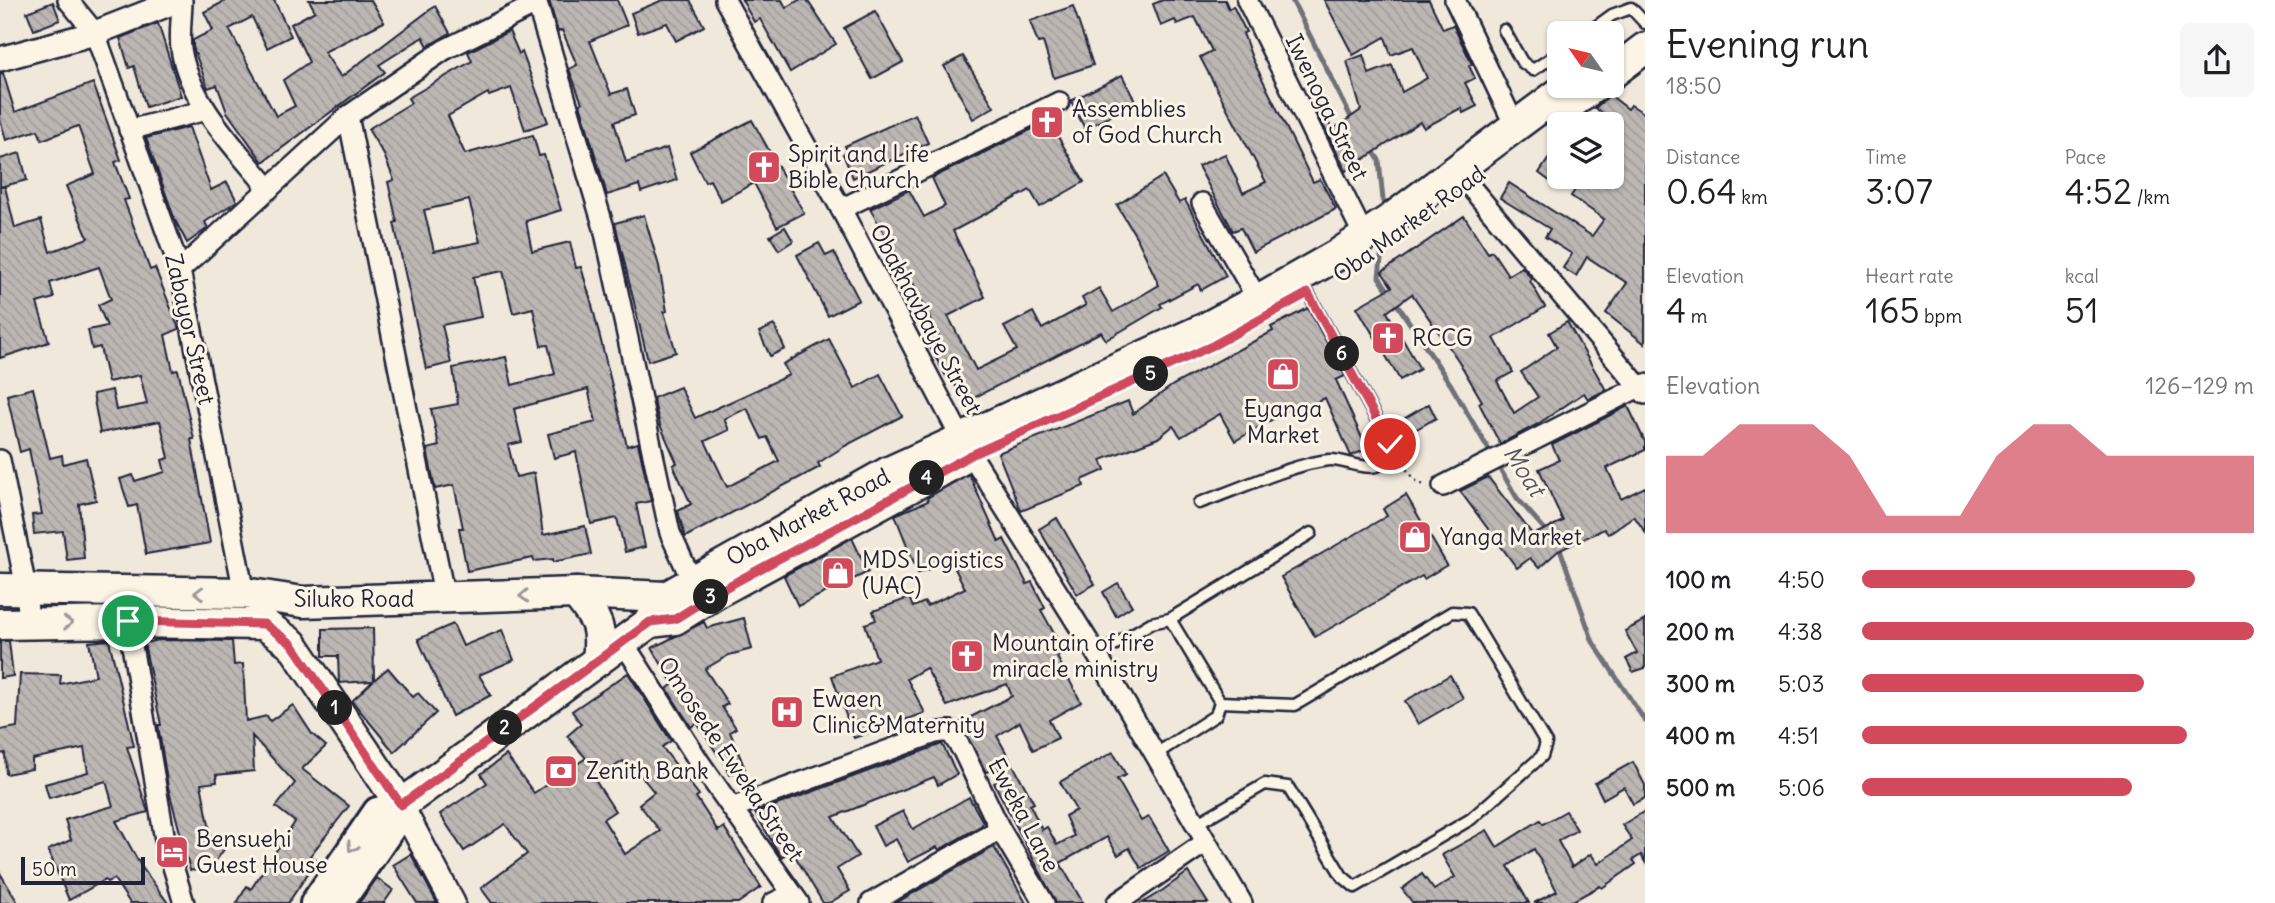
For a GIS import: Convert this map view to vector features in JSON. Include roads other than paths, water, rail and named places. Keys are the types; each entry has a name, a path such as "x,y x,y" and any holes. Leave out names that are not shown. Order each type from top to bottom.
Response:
{"main road":[{"path":"1624,45 1645,30"},
{"path":"1624,64 1645,48"},
{"name":"Oba Market Road","path":"650,622 675,619 966,447 1206,328 1337,256 1553,98"},
{"name":"Oba Market Road","path":"666,597 887,473 966,447 1214,345 1368,256 1468,184 1516,144 1579,98"},
{"name":"Siluko Road","path":"13,588 244,593 303,603 576,593 666,597"},
{"path":"576,593 597,619 601,634 598,660"},
{"path":"314,903 377,811 401,805 623,642 650,622 666,597"},
{"name":"Siluko Road","path":"0,624 128,621 264,624 292,644 401,805"},
{"path":"340,903 393,825 401,805"}],"street":[{"name":"Zabayor Street","path":"68,0 95,33 180,270 244,593"},
{"path":"0,59 95,33 181,0 181,48 206,110 269,189"},
{"name":"Obakhavbaye Street","path":"725,0 841,209 966,447 1097,655 1242,903"},
{"name":"Iwenoga Street","path":"1247,0 1364,236"},
{"path":"1455,0 1515,126"},
{"path":"180,270 348,116 444,50 536,2 604,228 670,533 692,581"},
{"path":"841,209 1059,102"},
{"path":"129,130 206,110"},
{"path":"348,116 444,599"},
{"path":"1443,486 1644,388 1468,184"},
{"path":"1202,203 1258,300"},
{"path":"0,460 13,588 29,624"},
{"path":"128,621 165,840 184,903"},
{"name":"Omosede Eweka Street","path":"623,642 732,808 795,898"},
{"name":"Eweka Lane","path":"732,808 934,733 950,732 963,751 1000,829 1044,903"},
{"path":"401,805 453,903"},
{"path":"871,903 1000,829"},
{"path":"1117,903 1206,842"},
{"path":"773,903 795,898"}],"lane":[{"path":"1604,21 1631,8 1645,23"},
{"path":"1504,30 1522,62 1533,69 1547,60"},
{"path":"1199,503 1329,460 1353,467 1368,467 1388,460 1392,449 1308,293"},
{"path":"1097,655 1151,623 1170,619 1311,534"},
{"path":"1196,824 1265,784 1288,787 1342,876 1354,887 1471,819 1542,756 1546,743 1468,613 1452,612 1295,705 1220,702"},
{"path":"1156,754 1216,715 1220,702 1170,619"}],"waterway":[{"path":"1292,0 1353,121"},
{"path":"1372,149 1379,160 1384,210"},
{"name":"Moat","path":"1383,240 1379,277 1451,385 1517,498 1548,533"},
{"name":"Moat","path":"1559,546 1593,642 1645,721"}],"place":[{"name":"Assemblies of God Church","path":"1047,122"},
{"name":"Spirit and Life Bible Church","path":"764,167"},
{"name":"RCCG","path":"1388,338"},
{"name":"Eyanga Market","path":"1283,374"},
{"name":"Yanga Market","path":"1415,537"},
{"name":"MDS Logistics (UAC)","path":"838,573"},
{"name":"Mountain of fire miracle ministry","path":"967,656"},
{"name":"Ewaen Clinic&Maternity","path":"787,712"},
{"name":"Zenith Bank","path":"561,771"},
{"name":"Bensuehi Guest House","path":"172,852"}]}
